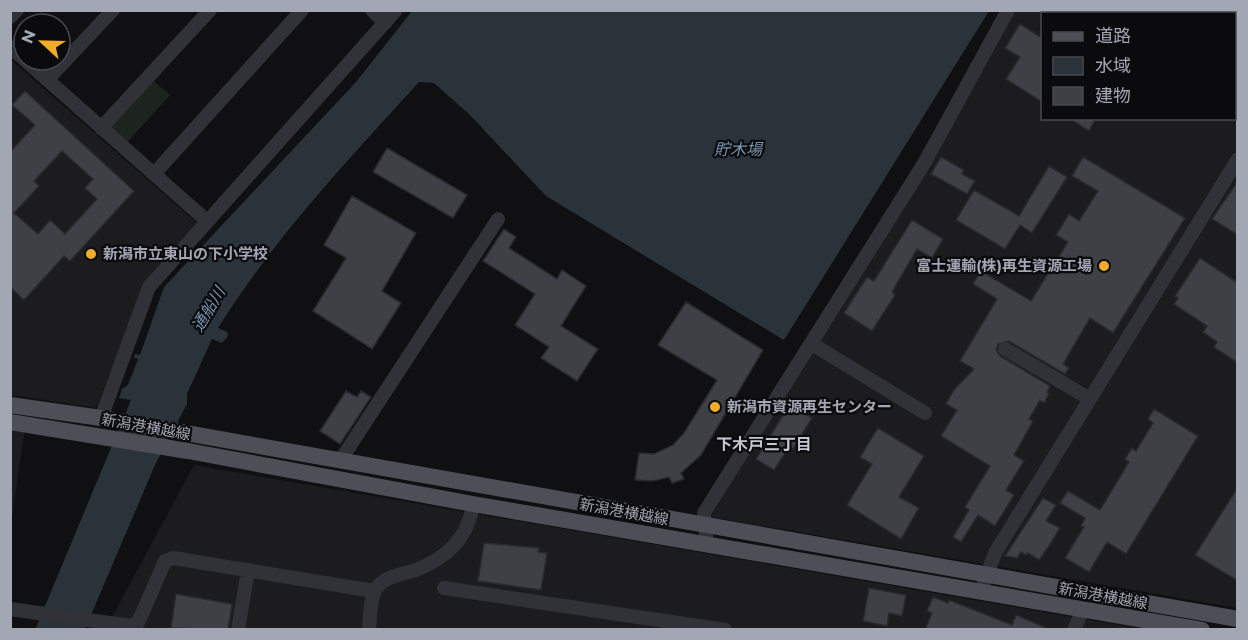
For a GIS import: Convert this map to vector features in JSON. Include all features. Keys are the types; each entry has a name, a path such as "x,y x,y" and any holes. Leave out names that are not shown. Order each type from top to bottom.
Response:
{"main road":[{"name":"新潟港横越線","path":"10,405 105,419 191,443 473,504 707,544 1238,619"},
{"name":"新潟港横越線","path":"10,422 104,437 191,443 340,461 704,527 983,583 1083,609 1202,630"}],"street":[{"path":"10,17 17,10"},
{"path":"47,80 113,10"},
{"path":"101,128 210,10"},
{"path":"154,174 302,10"},
{"path":"372,10 386,23"},
{"path":"105,419 149,287 396,10"},
{"path":"707,544 704,513 813,344 925,162 1008,10"},
{"path":"38,72 207,221"},
{"path":"983,583 995,553 1238,159"},
{"path":"340,461 498,219"},
{"path":"813,344 925,413"},
{"path":"1005,349 1090,399"},
{"path":"369,630 374,591 384,579 417,569 439,558 463,537 470,524 473,504"},
{"path":"13,609 131,627 137,624 165,561 173,558 374,591"},
{"path":"238,630 248,570"},
{"path":"444,588 725,630"},
{"path":"1074,630 1083,609"}],"shaded area":[{"path":"1003,11 1237,11 1237,608 711,517"},
{"name":"新潟市立東山の下小学校","path":"10,59 12,72 25,72 198,224 145,284 96,408 11,395"},
{"path":"149,77 170,95 123,147 101,128"},
{"path":"11,428 25,430 11,523"},
{"path":"194,465 1142,629 105,630"}],"water":[{"name":"貯木場","path":"412,11 989,11 784,340 546,196 470,115 434,83 419,82 288,231 263,262 218,328 227,332 228,336 222,343 212,339 187,394 187,404 155,465 85,629 35,630 131,400 119,398 122,389 128,385 138,359 134,357 135,354 140,355 164,287 356,82"}],"building":[{"path":"1020,24 1041,37 1041,101 1006,79 1020,57 1005,48"},
{"path":"25,91 134,191 70,261 64,256 24,300 10,287 10,152 35,125 12,105","holes":["62,151 93,179 85,188 97,199 65,234 50,220 38,234 14,213 39,186 34,181"]},
{"path":"1072,120 1095,120 1089,131"},
{"path":"387,148 467,195 453,218 373,172"},
{"path":"941,157 964,170 962,174 975,181 967,194 931,174"},
{"path":"1083,157 1185,218 1113,333 1090,318 1063,364 1069,368 1065,374 1009,341 998,344 996,350 1000,356 1050,386 1047,392 1049,394 1044,403 1040,400 1029,419 1033,421 1014,455 1024,461 1006,490 1014,495 995,526 978,515 961,542 953,537 969,510 965,507 990,466 941,436 957,410 946,404 954,390 974,369 960,361 997,299 973,284 981,271 1031,301 1068,242 1056,235 1069,214 1079,221 1098,191 1072,176"},
{"path":"1049,166 1067,177 1032,233 1020,225 1005,249 956,220 974,190 1019,216"},
{"path":"1238,181 1238,235 1212,219"},
{"path":"352,196 416,233 382,291 401,303 372,349 313,311 346,258 324,245"},
{"path":"912,220 943,239 932,258 917,249 892,292 895,295 872,331 844,313 867,277 874,281"},
{"path":"504,229 516,237 509,248 557,279 562,270 586,286 561,326 598,349 577,381 541,358 549,347 515,325 535,294 483,261"},
{"path":"1200,258 1238,283 1238,363 1214,347 1217,342 1203,332 1207,326 1174,304 1178,298 1175,296"},
{"name":"新潟市資源再生センター","path":"686,302 763,350 701,455 681,473 684,479 672,483 669,477 653,481 635,480 639,453 654,454 673,445 684,433 717,380 658,345"},
{"path":"346,391 357,397 361,391 371,397 340,444 320,431"},
{"path":"790,404 812,418 793,449 789,447 774,470 756,459"},
{"path":"1154,409 1198,436 1126,554 1107,542 1089,572 1065,558 1084,527 1081,526 1085,518 1060,503 1068,491 1100,510 1129,462 1125,459 1132,448 1136,451 1153,423 1148,419"},
{"path":"878,428 924,456 899,497 919,508 901,539 847,505 872,464 860,457"},
{"path":"1238,487 1238,581 1195,555"},
{"path":"1043,498 1056,505 1046,521 1060,528 1049,546 1039,560 1028,553 1026,555 1021,552 1017,558 1005,556"},
{"path":"484,543 539,548 538,552 547,553 541,590 478,581"},
{"path":"869,588 906,595 902,616 889,613 887,626 863,621"},
{"path":"176,594 232,604 228,630 171,628"},
{"path":"933,597 948,603 949,600 1012,625 1016,615 1051,630 925,630 932,613 927,611"}],"place":[{"name":"新潟市立東山の下小学校","path":"91,254"},
{"name":"富士運輸(株)再生資源工場","path":"1104,266"},
{"name":"新潟市資源再生センター","path":"715,407"}],"district":[{"name":"下木戸三丁目","path":"764,444"}],"water label":[{"name":"通船川","path":"208,309"}]}
